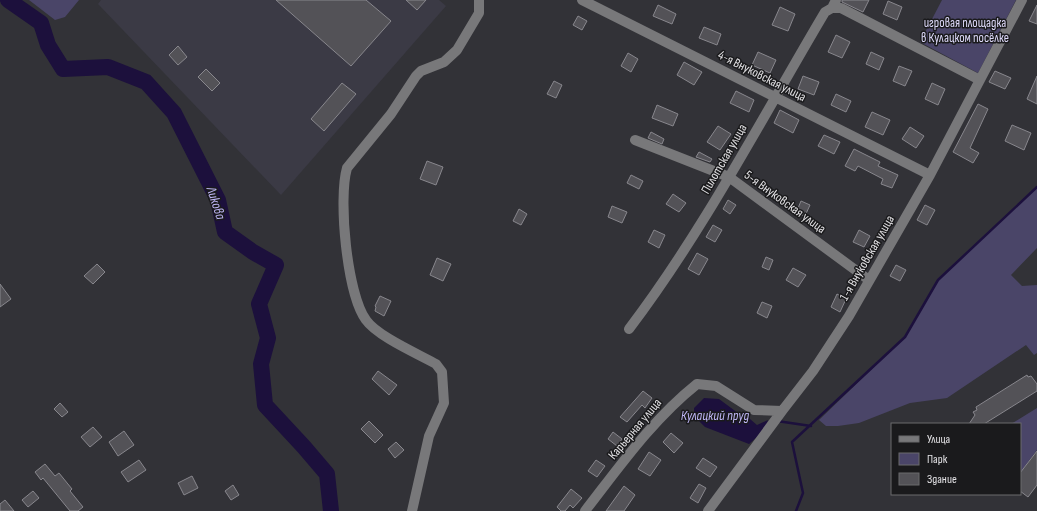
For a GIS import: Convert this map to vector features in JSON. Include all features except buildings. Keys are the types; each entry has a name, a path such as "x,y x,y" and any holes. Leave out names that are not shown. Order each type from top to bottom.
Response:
{"street":[{"path":"412,511 430,436 444,402 442,372 436,364 379,332 367,321 359,308 348,267 345,228 344,178 347,168 391,114 416,76 420,72 444,62 457,50 479,13 479,0"},
{"name":"4-я Внуковская улица","path":"582,0 930,175"},
{"name":"1-я Внуковская улица","path":"708,511 813,371 849,316 930,175 1022,0"},
{"path":"834,4 980,80"},
{"name":"Пилотская улица","path":"629,328 663,284 729,177 825,12 834,4"},
{"name":"5-я Внуковская улица","path":"635,140 729,177 870,280"},
{"name":"Карьерная улица","path":"585,511 649,429 673,403 696,384 716,386 754,410 782,411"}],"shaded area":[{"path":"101,0 439,0 446,6 281,195 98,4"}],"green space":[{"path":"29,0 79,0 65,17 55,20"},
{"name":"игровая площадка в Кулацком посёлке","path":"942,0 1016,0 978,73 920,42"},
{"path":"1037,187 1037,248 1011,275 1022,286 1037,285 1037,353 1034,355 1026,345 947,398 910,403 859,423 826,426 819,420 905,337 938,280"},
{"path":"1037,408 1037,450 1021,472 1021,423 1013,423"}],"water":[{"name":"Кулацкий пруд","path":"704,398 719,399 742,416 747,413 750,419 757,425 768,420 765,430 749,444 705,427 694,416 694,408"}],"waterway":[{"name":"Ликова","path":"8,0 41,23 48,45 63,69 108,67 146,82 174,113 218,200 225,232 253,252 276,265 259,304 268,338 261,364 265,405 327,474 331,511"},
{"path":"796,511 803,493 792,442 905,337 938,280 1037,187"},
{"path":"777,421 811,426"}]}
